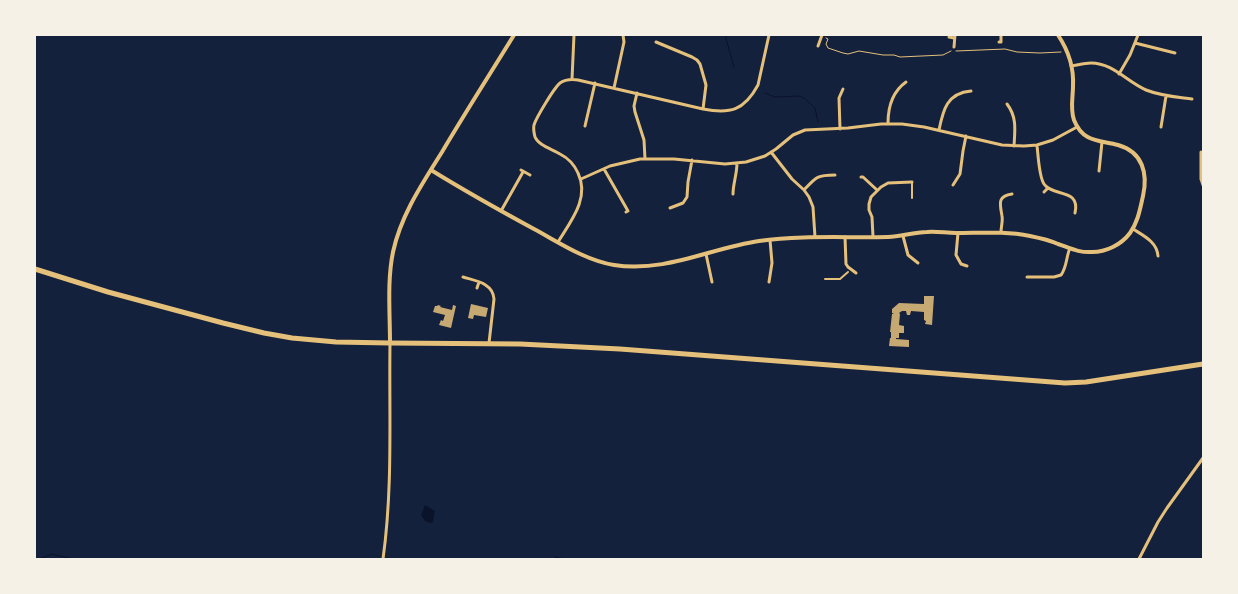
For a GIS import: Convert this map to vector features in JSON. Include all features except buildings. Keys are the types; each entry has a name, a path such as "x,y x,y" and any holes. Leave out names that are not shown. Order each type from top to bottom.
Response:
{"main road":[{"path":"35,269 108,292 228,325 292,338 336,342 390,344 489,343 620,348 1065,383 1086,382 1203,364"}],"street":[{"path":"383,559 387,532 390,483 390,283 393,253 399,229 404,216 431,170 514,35"},
{"path":"572,79 574,35"},
{"path":"614,88 624,35"},
{"path":"558,242 580,205 581,178 571,162 542,144 535,137 534,130 536,121 556,87 562,81 572,79 595,83 718,112 731,110 741,105 756,88 769,35"},
{"path":"999,42 1001,42 1001,35"},
{"path":"431,170 577,252 596,260 625,266 667,264 754,242 770,240 814,237 903,236 924,232 1001,232 1028,236 1085,252 1107,250 1124,240 1133,229 1139,216 1146,180 1144,168 1138,158 1128,149 1116,144 1094,140 1086,136 1077,127 1073,119 1072,110 1072,66 1067,51 1058,35"},
{"path":"1120,74 1136,43 1138,35"},
{"path":"818,46 822,36 826,38"},
{"path":"949,37 954,36 955,49"},
{"path":"664,45 666,40"},
{"path":"656,42 692,56 700,64 706,85 702,109"},
{"path":"1136,43 1175,53"},
{"path":"1072,66 1095,64 1110,68 1141,88 1166,96 1192,99"},
{"path":"888,123 891,100 900,84 906,82"},
{"path":"585,126 595,83"},
{"path":"840,129 839,92 843,89"},
{"path":"939,130 948,103 956,96 968,90"},
{"path":"637,93 634,112 643,137 645,159"},
{"path":"1161,126 1166,96"},
{"path":"1007,104 1012,107 1015,122 1014,146"},
{"path":"587,119 592,120"},
{"path":"581,178 626,162 645,159 692,160 719,164 753,160 772,152 789,137 800,131 840,129 888,123 908,124 1014,146 1037,145 1053,140 1077,127"},
{"path":"953,185 960,174 966,136"},
{"path":"1099,171 1102,142"},
{"path":"1037,145 1044,185 1067,194 1074,200 1078,205 1075,213"},
{"path":"772,152 792,179 809,197 813,206 814,237"},
{"path":"1201,152 1201,179 1203,185"},
{"path":"670,208 680,204 687,197 692,160"},
{"path":"733,194 737,163"},
{"path":"604,169 628,211 626,212"},
{"path":"501,211 522,171 530,175"},
{"path":"804,190 819,176 835,175"},
{"path":"861,177 877,190"},
{"path":"956,180 960,184"},
{"path":"873,237 872,217 868,204 871,197 884,184 912,182"},
{"path":"1044,192 1048,188"},
{"path":"1001,232 1000,197 1012,194"},
{"path":"1133,229 1156,246 1158,256"},
{"path":"958,233 956,255 958,261 962,265 967,266"},
{"path":"903,236 908,254 918,263"},
{"path":"845,237 845,261 849,270 856,273"},
{"path":"769,282 772,263 770,240"},
{"path":"1027,277 1063,276 1070,248"},
{"path":"1158,251 1163,250"},
{"path":"706,254 712,282"},
{"path":"960,269 962,265"},
{"path":"710,271 716,270"},
{"path":"463,277 490,287 493,291 489,343"},
{"path":"477,288 479,282"},
{"path":"1139,559 1158,522 1203,458"}],"lane":[{"path":"912,182 912,198"},
{"path":"825,279 840,279 849,270"}],"path":[{"path":"826,38 828,39 826,44 828,48 846,54 859,51 900,57 947,54 953,47 955,49 1004,49 1040,54 1067,51"}],"water":[{"path":"425,505 435,511 433,522 425,521 421,515"}],"waterway":[{"path":"725,35 734,67"},
{"path":"765,93 775,97 799,96 804,98 815,108 818,122"},
{"path":"39,559 52,554 73,559"},
{"path":"555,557 565,559"}]}
